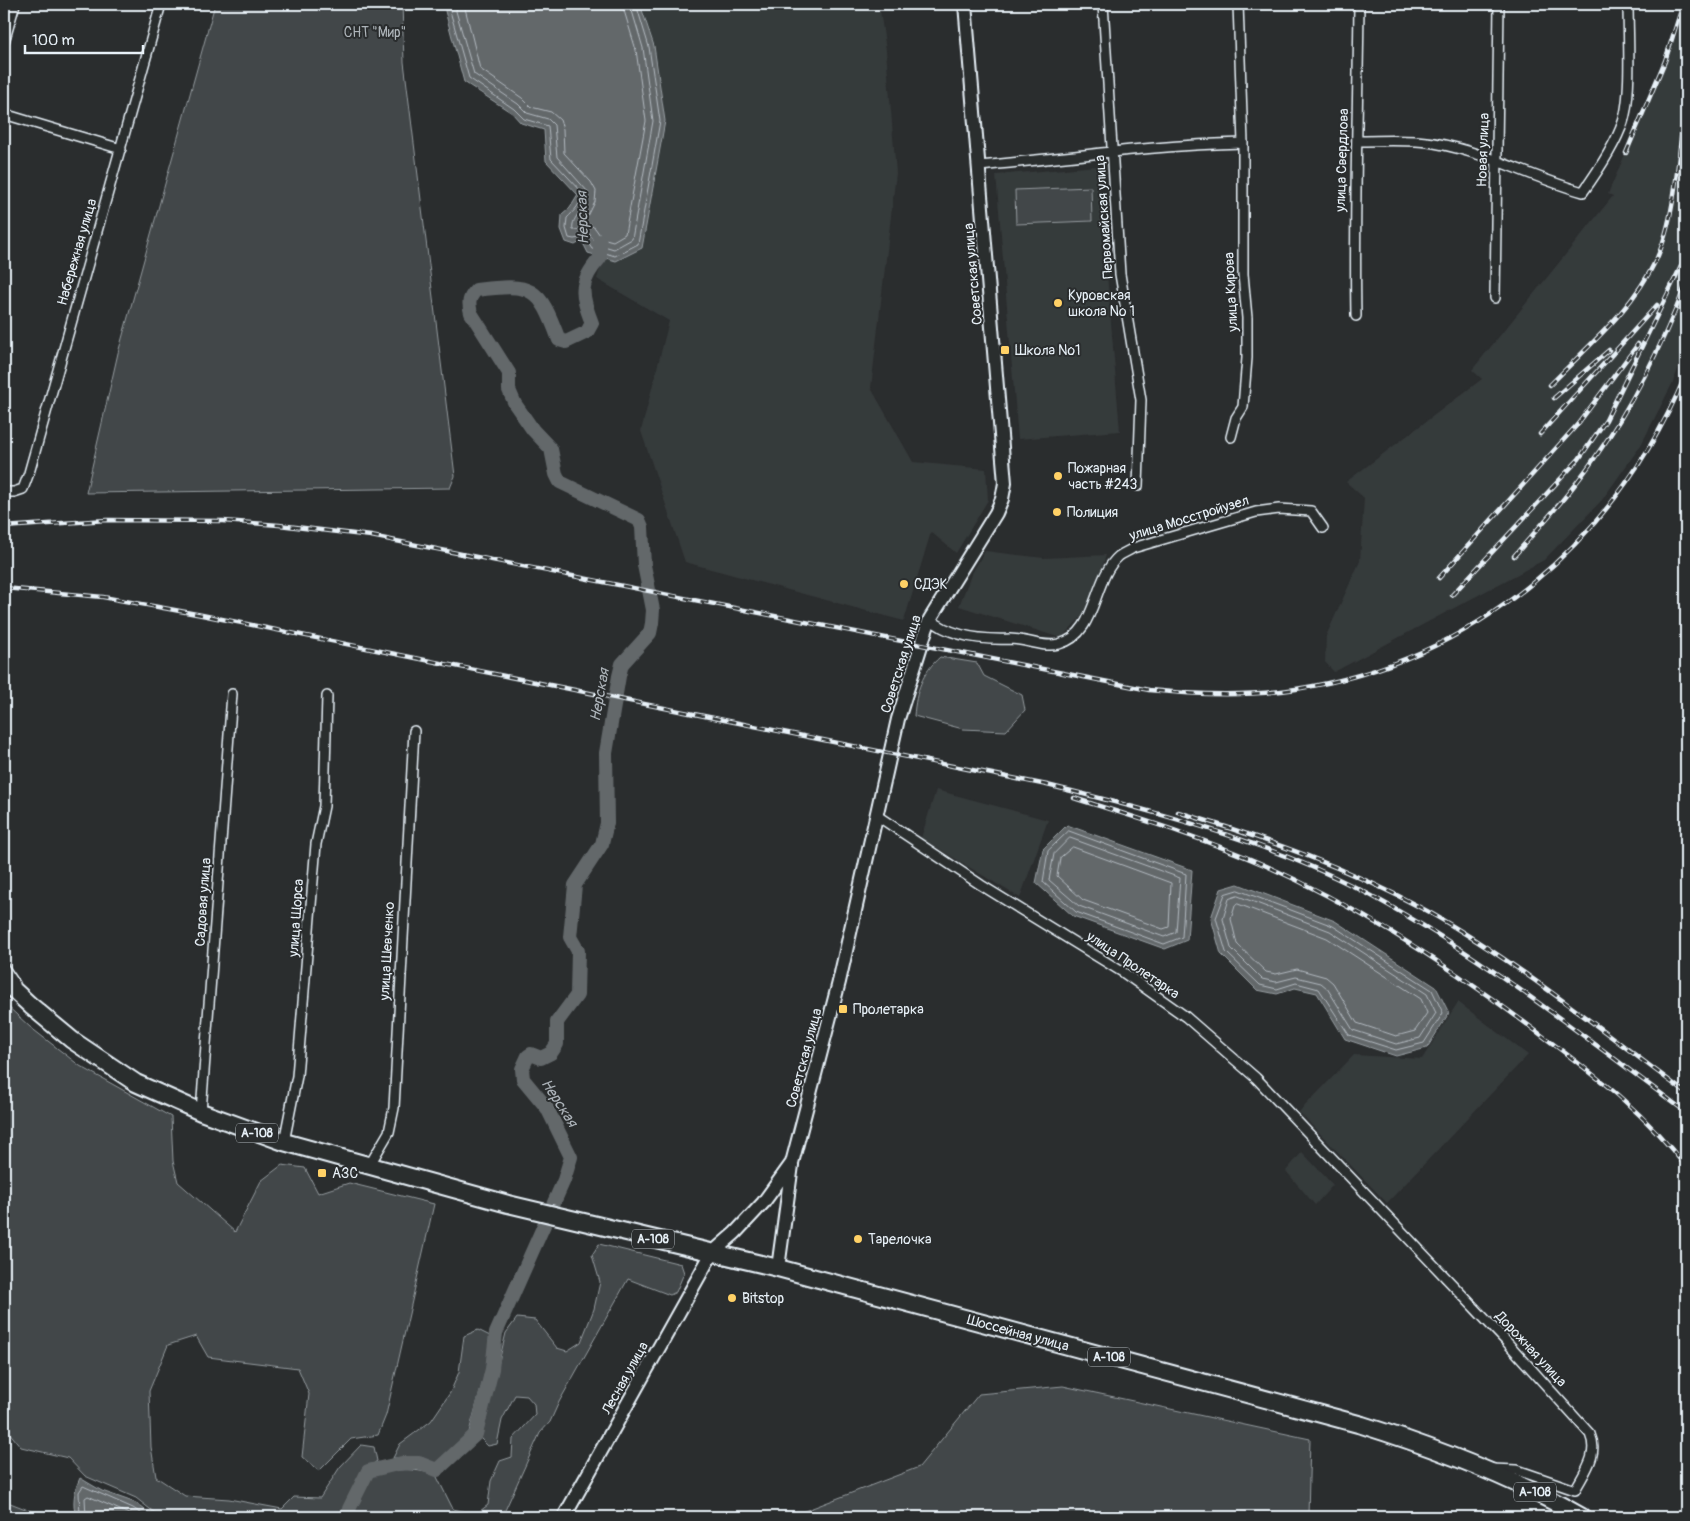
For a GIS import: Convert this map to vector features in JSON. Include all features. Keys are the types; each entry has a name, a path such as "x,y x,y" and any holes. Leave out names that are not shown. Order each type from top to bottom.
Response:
{"highway":[{"name":"А-108","path":"4,981 72,1040 136,1083 201,1112 284,1142 369,1166"},
{"name":"Шоссейная улица","path":"369,1166 594,1226 778,1268 1362,1425 1438,1450 1487,1469"},
{"name":"А-108","path":"1487,1469 1547,1497 1582,1517"}],"street":[{"path":"4,42 15,4"},
{"name":"Набережная улица","path":"4,492 14,492 23,488 29,473 161,4"},
{"name":"Советская улица","path":"712,1253 735,1234 763,1203 792,1163 839,982 898,719 930,619 986,532 1002,500 1006,483 965,4"},
{"name":"Первомайская улица","path":"1103,4 1114,153 1120,274 1141,400 1138,486"},
{"name":"улица Кирова","path":"1231,437 1236,418 1243,407 1247,358 1247,318 1243,274 1243,143 1238,4"},
{"name":"улица Свердлова","path":"1356,316 1354,226 1358,141 1359,4"},
{"name":"Новая улица","path":"1495,298 1499,4"},
{"path":"1358,141 1434,143 1496,160 1548,182 1583,192 1596,173 1623,123 1627,103 1628,4"},
{"path":"4,114 121,149"},
{"path":"978,166 1175,145 1243,143"},
{"name":"улица Мосстройузел","path":"930,619 951,631 968,636 991,640 1023,640 1040,645 1059,644 1068,640 1082,628 1110,568 1119,556 1133,548 1256,512 1278,508 1311,511 1323,528"},
{"name":"Садовая улица","path":"201,1112 232,694"},
{"name":"улица Щорса","path":"284,1142 297,1076 316,844 324,806 327,696"},
{"name":"улица Шевченко","path":"369,1166 389,1132 394,1108 414,731"},
{"name":"улица Пролетарка","path":"876,815 980,885 1124,973 1186,1017 1256,1078 1345,1174"},
{"path":"4,968 31,1006"},
{"path":"778,1268 792,1163"},
{"name":"Дорожная улица","path":"1345,1174 1511,1347 1590,1434 1595,1444 1594,1455 1575,1490 1517,1470 1487,1469"},
{"name":"Лесная улица","path":"564,1517 712,1253"}],"shaded area":[{"path":"640,4 879,4 886,50 896,173 871,388 913,462 986,469 988,500 956,553 931,532 904,621 685,562 641,431 669,321 597,279 603,258 616,261 642,247 652,187 654,46"},
{"path":"1681,25 1686,27 1686,349 1673,382 1641,445 1602,500 1544,560 1334,672 1325,662 1326,636 1360,561 1364,498 1346,482 1482,379 1472,370 1613,196 1608,194"},
{"name":"Куровская школа № 1","path":"1098,166 1120,431 1018,439 996,175"},
{"path":"985,551 1044,558 1106,555 1089,609 1061,638 959,606 971,575"},
{"path":"936,790 1048,820 1020,898 921,838"},
{"path":"1458,1002 1528,1055 1387,1203 1299,1112 1354,1055 1422,1059"},
{"path":"1302,1152 1333,1185 1315,1205 1286,1171"}],"green space":[{"name":"СНТ \"Мир\"","path":"215,4 402,4 404,62 455,476 450,488 86,493 118,353"},
{"path":"1091,187 1092,221 1016,224 1015,190"},
{"path":"940,657 977,663 984,676 1022,695 1025,710 1006,731 963,729 914,716 916,698 924,676"},
{"path":"4,1003 30,1027 80,1066 171,1117 173,1161 178,1182 235,1232 261,1181 282,1165 305,1168 318,1193 349,1183 434,1204 386,1415 378,1435 351,1439 319,1471 302,1457 309,1394 298,1368 208,1357 196,1336 168,1345 149,1391 151,1447 156,1477 185,1496 229,1499 282,1509 294,1497 320,1498 340,1467 361,1445 374,1447 377,1461 365,1470 344,1512 346,1517 158,1517 136,1498 85,1476 68,1458 21,1447 4,1426"},
{"path":"599,1244 681,1264 684,1273 676,1292 670,1295 628,1279 559,1402 550,1422 540,1433 502,1517 357,1517 354,1509 371,1475 396,1470 419,1471 436,1475 453,1509 476,1514 488,1505 491,1481 500,1461 512,1457 513,1439 535,1415 534,1404 527,1396 515,1395 502,1420 497,1444 488,1446 480,1438 506,1333 517,1318 535,1320 557,1348 567,1351 581,1342 594,1309 600,1282 592,1255"},
{"path":"478,1330 490,1336 488,1363 469,1432 442,1461 434,1465 423,1458 393,1458 400,1444 431,1421 450,1393 459,1372 464,1336"},
{"path":"1063,1386 1310,1439 1308,1516 789,1517 919,1467 979,1394"},
{"path":"5,1501 46,1517 4,1517"}],"water":[{"path":"446,4 640,4 654,46 665,121 642,248 616,261 588,253 582,241 575,245 566,242 561,229 562,215 570,208 578,195 546,161 544,130 521,123 512,113 464,82 445,11"},
{"path":"1067,825 1192,870 1187,940 1165,949 1073,916 1036,883 1043,849"},
{"path":"1238,884 1335,921 1436,987 1449,1013 1427,1048 1396,1056 1345,1039 1317,993 1295,988 1277,994 1257,990 1221,954 1211,918 1221,889"},
{"path":"80,1478 102,1491 136,1503 154,1517 76,1517 74,1497"}],"waterway":[{"name":"Нерская","path":"351,1517 349,1509 368,1471 402,1463 419,1463 437,1470 476,1434 492,1369 496,1333 564,1180 571,1157 547,1108 523,1079 522,1069 528,1056 531,1054 541,1058 551,1053 557,1044 557,1022 577,995 578,951 570,937 575,885 602,844 607,823 606,753 622,664 650,633 653,610 644,565 642,527 639,520 560,482 556,474 551,449 533,430 515,404 509,390 509,373 471,313 469,303 476,290 510,287 531,292 546,308 559,340 566,342 587,332 592,323 585,304 584,288 588,274 600,258 600,241"}],"railway":[{"path":"1626,153 1665,61 1683,4"},
{"path":"1550,385 1622,311 1635,295 1656,260 1669,222 1673,201 1686,95"},
{"path":"1452,595 1579,459 1606,420 1686,256"},
{"path":"1514,556 1567,494 1610,436 1646,373 1686,284"},
{"path":"1540,434 1657,305"},
{"path":"1439,578 1577,425 1638,344"},
{"path":"1554,398 1609,350"},
{"path":"4,527 107,520 223,521 279,525 371,536 1149,690 1204,694 1278,692 1361,674 1423,651 1480,621 1532,583 1579,539 1621,489 1657,434 1686,374"},
{"path":"4,588 103,597 202,615 1047,785 1204,827 1281,854 1319,870 1399,911 1442,937 1525,993 1686,1112"},
{"path":"1074,798 1239,854 1299,881 1370,919 1438,961 1504,1007 1597,1078 1652,1127 1686,1167"},
{"path":"1178,812 1306,855 1367,881 1427,911 1527,975 1686,1093"}],"place":[{"name":"Куровская школа № 1","path":"1058,303"},
{"name":"Школа №1","path":"1005,350"},
{"name":"Пожарная часть #243","path":"1058,476"},
{"name":"Полиция","path":"1057,512"},
{"name":"СДЭК","path":"904,584"},
{"name":"Пролетарка","path":"843,1009"},
{"name":"АЗС","path":"322,1173"},
{"name":"Тарелочка","path":"858,1239"},
{"name":"Bitstop","path":"732,1298"}]}
